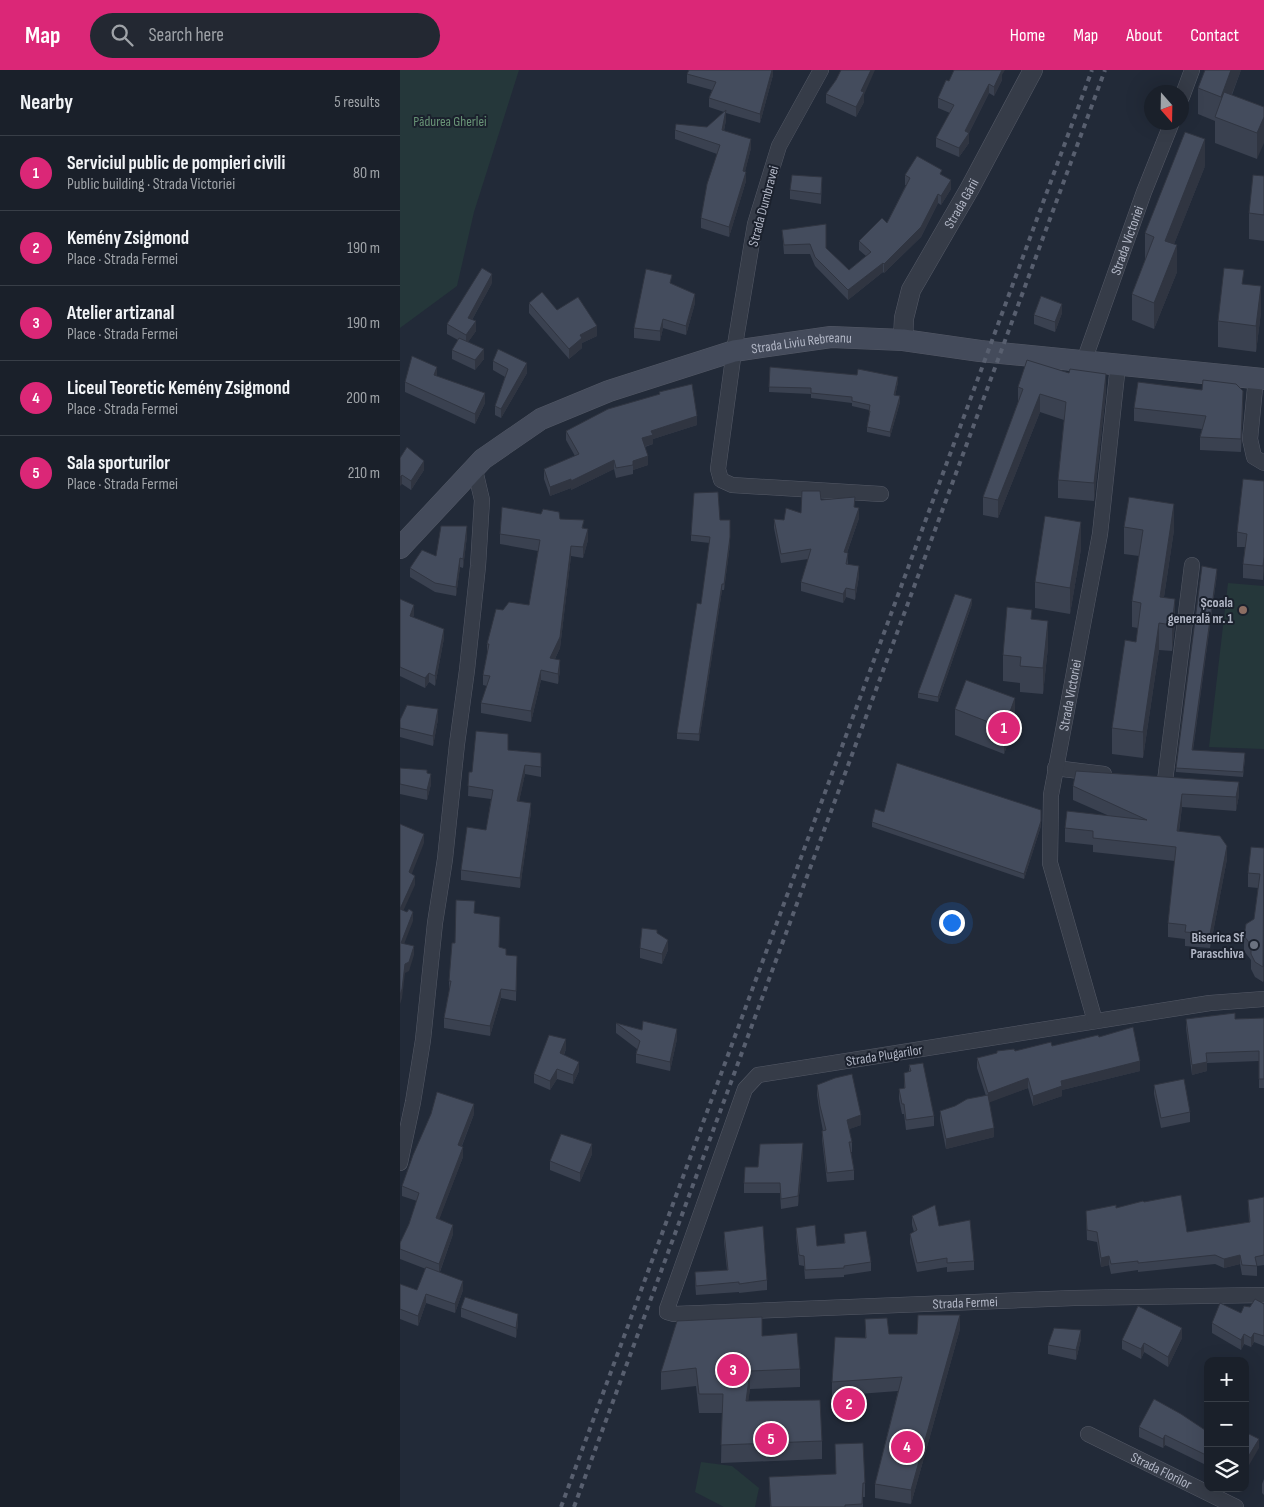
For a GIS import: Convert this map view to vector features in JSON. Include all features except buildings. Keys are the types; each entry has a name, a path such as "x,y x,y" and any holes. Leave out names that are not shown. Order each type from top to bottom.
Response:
{"main road":[{"name":"Strada Liviu Rebreanu","path":"400,548 490,454 541,419 609,391 734,351 831,337 903,340 980,351 1260,379"}],"street":[{"name":"Strada Dumbravei","path":"821,70 779,146 755,224 734,351 718,469 721,480 732,485 881,494"},
{"name":"Strada Gării","path":"903,340 904,318 911,290 970,188 1032,70"},
{"path":"1186,85 1192,70"},
{"name":"Strada Victoriei","path":"1084,361 1144,192 1169,130"},
{"name":"Strada Victoriei","path":"1094,1021 1050,863 1051,795 1100,534 1118,365"},
{"path":"1260,379 1250,439 1254,457 1264,463"},
{"path":"400,1163 414,1102 423,1040 435,923 467,670 478,566 482,500 475,470"},
{"path":"1165,781 1192,565"},
{"path":"1056,768 1119,775"},
{"path":"1147,778 1184,782"},
{"name":"Strada Plugarilor","path":"667,1312 667,1306 745,1089 758,1075 1210,1003 1264,1000"},
{"name":"Strada Fermei","path":"667,1312 674,1314 1074,1298 1264,1295"},
{"name":"Strada Florilor","path":"1088,1434 1236,1507"}],"green space":[{"name":"Pădurea Gherlei","path":"400,70 519,70 474,212 457,286 400,328"},
{"name":"Școala generală nr. 1","path":"1228,583 1264,586 1264,749 1209,747"},
{"path":"701,1462 732,1466 759,1488 755,1507 724,1507 695,1492"}],"railway":[{"path":"561,1507 1092,70"},
{"path":"574,1507 1105,70"}],"place":[{"name":"Școala generală nr. 1","path":"1243,610"},
{"name":"Serviciul public de pompieri civili","path":"1004,728"},
{"name":"Biserica Sf Paraschiva","path":"1254,945"},
{"name":"Atelier artizanal","path":"733,1370"},
{"name":"Kemény Zsigmond","path":"849,1404"},
{"name":"Sala sporturilor","path":"771,1439"},
{"name":"Liceul Teoretic Kemény Zsigmond","path":"907,1447"}]}
